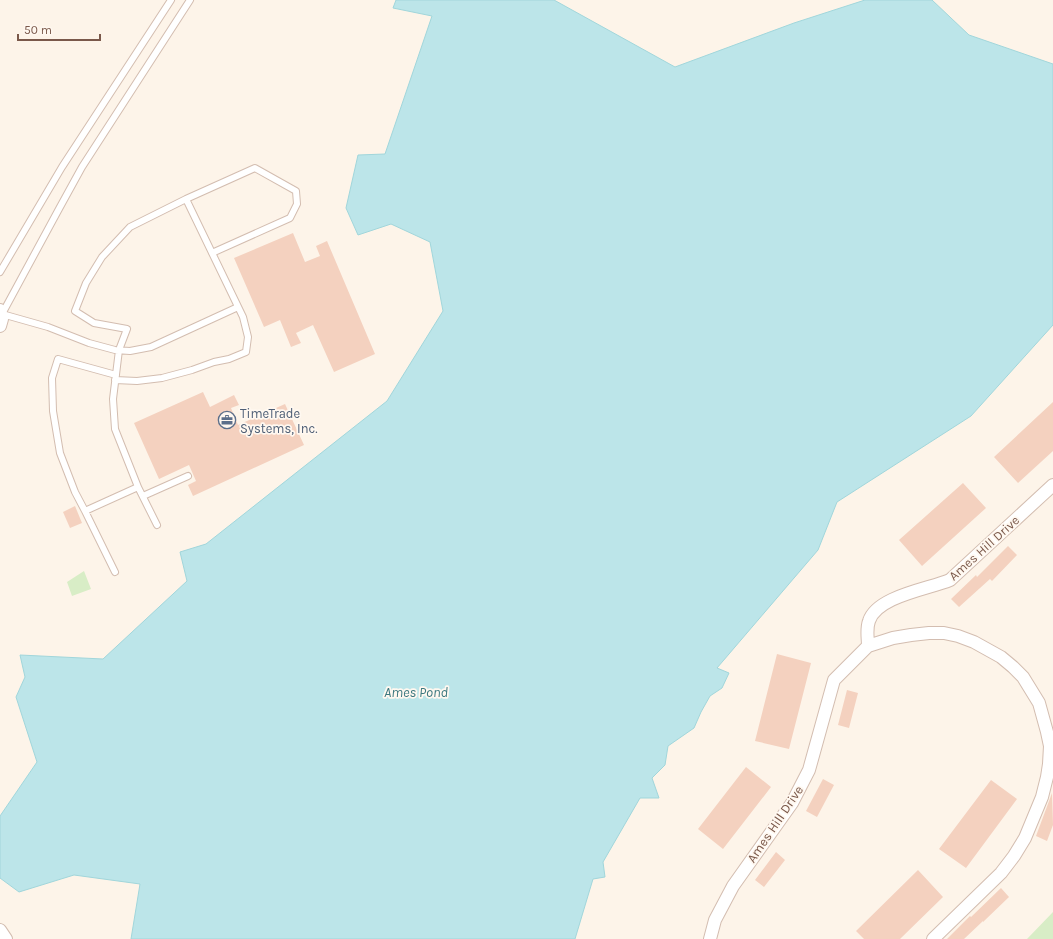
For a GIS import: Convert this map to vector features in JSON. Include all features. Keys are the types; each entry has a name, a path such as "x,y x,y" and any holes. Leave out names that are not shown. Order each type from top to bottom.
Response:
{"street":[{"name":"Ames Hill Drive","path":"868,646 867,629 869,620 874,612 882,605 894,598 950,580 1053,485"},
{"name":"Ames Hill Drive","path":"710,939 715,920 733,886 792,803 809,770 834,680 868,646 893,638 928,633 944,633 958,636 988,649 1001,657 1023,677 1039,703 1052,746 1042,797 1025,838 1014,856 1001,873 934,939"},
{"path":"0,930 6,939"}],"lane":[{"path":"0,272 62,167 171,0"},
{"path":"190,0 82,167 1,317 48,327 89,343 130,351 151,347 238,307"},
{"path":"157,525 138,487 115,429 113,399 115,378 119,350 127,329 94,323 76,311 86,282 102,257 130,227 186,199 255,168 296,191 297,204 290,218 212,253"},
{"path":"115,572 76,492 60,453 53,411 52,378 58,359 115,378 137,381 162,378 214,362 229,359 246,352 248,337 243,318 186,199"},
{"path":"143,496 188,476"},
{"path":"85,511 138,487"}],"green space":[{"path":"84,571 91,589 72,596 67,582"},
{"path":"1053,912 1053,939 1027,939"}],"water":[{"name":"Ames Pond","path":"396,0 554,0 675,67 794,23 865,0 932,0 969,35 1053,64 1053,325 971,416 837,502 818,550 717,668 729,673 722,688 710,696 694,728 668,746 665,765 652,778 659,798 640,798 603,862 605,877 593,879 575,939 131,939 140,884 74,875 19,892 0,878 0,816 37,762 16,697 25,677 20,655 103,659 187,581 180,552 206,544 387,401 443,311 430,242 391,224 358,235 346,208 358,155 385,154 432,16 393,8"}],"building":[{"path":"293,233 305,262 320,256 316,246 327,241 375,354 334,372 313,325 296,333 301,343 291,347 280,320 264,327 234,258"},
{"path":"203,392 210,407 234,395 239,405 231,408 238,425 285,404 304,445 193,496 188,485 196,481 189,465 159,479 134,423"},
{"path":"1053,402 1053,451 1018,483 994,457"},
{"path":"963,483 986,508 922,566 899,540"},
{"path":"75,506 82,523 70,528 63,512"},
{"path":"1008,546 1017,555 992,581 990,579 959,607 951,599 976,575 977,577"},
{"path":"777,654 811,663 789,749 755,741"},
{"path":"847,690 858,693 849,728 838,725"},
{"path":"746,767 771,787 723,849 698,829"},
{"path":"823,779 834,785 817,817 806,811"},
{"path":"991,780 1017,799 966,868 939,849"},
{"path":"1052,793 1053,825 1047,841 1036,836"},
{"path":"776,852 785,860 764,887 755,880"},
{"path":"918,870 943,897 900,939 864,939 856,931"},
{"path":"1001,888 1009,897 983,922 964,939 947,939 970,916 971,917"}],"place":[{"name":"TimeTrade Systems, Inc.","path":"227,420"}]}
